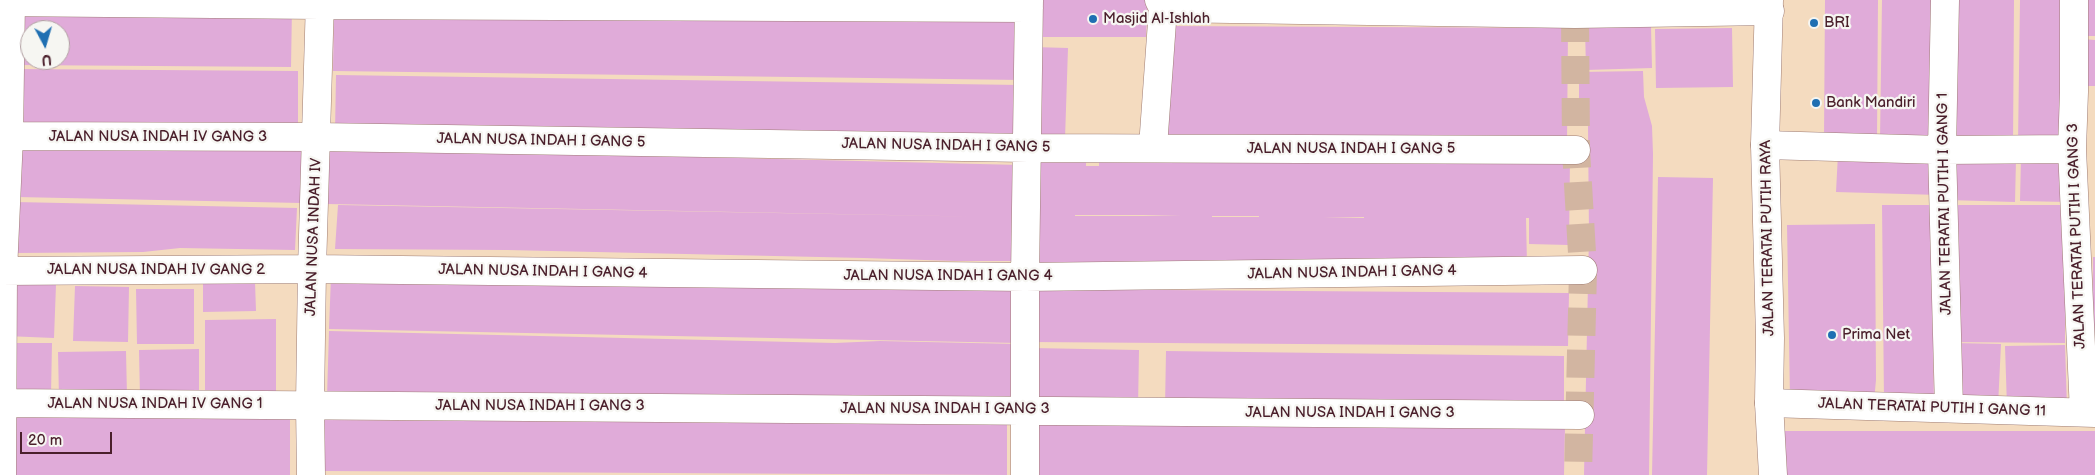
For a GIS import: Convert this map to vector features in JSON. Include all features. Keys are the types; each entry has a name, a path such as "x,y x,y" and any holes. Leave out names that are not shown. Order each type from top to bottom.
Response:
{"street":[{"name":"JALAN TERATAI PUTIH I GANG 1","path":"1945,0 1942,150 1949,408"},
{"name":"JALAN TERATAI PUTIH I GANG 3","path":"2074,0 2085,92 2072,149 2084,209 2090,413"},
{"path":"2,475 2,271 7,1 1029,4 1025,277 1025,475"},
{"name":"JALAN NUSA INDAH IV","path":"311,475 312,269 320,3"},
{"path":"1153,147 1161,4 1579,7 1770,5"},
{"name":"JALAN TERATAI PUTIH RAYA","path":"1770,5 1765,145 1770,338 1769,403 1773,475"},
{"name":"JALAN NUSA INDAH IV GANG 3","path":"4,137 317,138"},
{"name":"JALAN NUSA INDAH I GANG 5","path":"317,138 1028,148 1576,150"},
{"path":"1765,145 1942,150 2072,149"},
{"name":"JALAN NUSA INDAH IV GANG 2","path":"2,271 312,269"},
{"name":"JALAN NUSA INDAH I GANG 4","path":"312,269 1025,277 1583,270"},
{"name":"JALAN NUSA INDAH IV GANG 1","path":"2,403 310,405"},
{"name":"JALAN TERATAI PUTIH I GANG 11","path":"1769,403 2090,413"},
{"name":"JALAN NUSA INDAH I GANG 3","path":"310,405 1580,415"}],"building":[{"name":"Masjid Al-Ishlah","path":"1039,0 1148,0 1146,37 1038,37"},
{"path":"1825,0 1878,0 1877,139 1824,138"},
{"path":"1882,0 1938,0 1936,140 1880,139"},
{"path":"1948,0 2014,0 2013,146 1947,146"},
{"path":"2020,0 2069,0 2067,143 2018,143"},
{"path":"2083,0 2095,0 2095,36 2082,36"},
{"path":"18,6 292,8 291,67 70,65 70,20 20,20 20,65 17,65"},
{"path":"334,8 1022,17 1022,80 333,71"},
{"path":"1165,26 1568,28 1567,144 1165,142"},
{"path":"1651,26 1652,68 1586,70 1585,27"},
{"path":"1732,28 1733,87 1656,88 1655,29"},
{"path":"2082,39 2095,40 2095,86 2081,86"},
{"path":"1033,47 1068,48 1065,139 1030,138"},
{"path":"16,69 298,71 298,133 15,131"},
{"path":"1643,71 1644,97 1652,126 1653,154 1649,475 1584,475 1589,235 1588,125 1579,98 1579,72"},
{"path":"336,75 1020,85 1018,144 335,133"},
{"path":"18,140 303,146 301,203 17,197"},
{"path":"328,149 655,154 655,156 1020,165 1019,261 507,250 335,249 338,205 993,217 327,204"},
{"path":"1035,152 1086,152 1086,166 1099,166 1099,154 1570,157 1569,245 1529,244 1529,218 1526,218 1527,265 1030,269","holes":["1143,215 1181,216 1075,216","1212,216 1259,216 1259,217","1323,217 1364,217 1364,218"]},
{"path":"1838,154 1940,156 1939,195 1836,192"},
{"path":"2021,157 2068,157 2067,202 2020,201"},
{"path":"1949,159 2016,160 2015,202 1948,200"},
{"path":"1658,177 1713,178 1707,475 1652,475"},
{"path":"15,202 297,208 295,250 180,248 143,252 16,253"},
{"path":"1882,205 1931,205 1934,404 1884,401"},
{"path":"1950,205 2065,205 2065,343 1949,342"},
{"path":"1875,224 1876,380 1874,401 1790,398 1787,225"},
{"path":"2093,257 2095,257 2095,409 2092,343"},
{"path":"331,276 1019,290 1018,343 329,329"},
{"path":"255,282 256,311 203,312 203,283"},
{"path":"7,283 56,285 54,338 6,336"},
{"path":"75,286 129,287 128,342 73,341"},
{"path":"136,289 194,289 194,344 137,344"},
{"path":"1031,289 1569,293 1568,346 1031,342"},
{"path":"276,319 276,398 205,398 205,320"},
{"path":"329,331 835,343 880,341 1018,344 1016,410 327,397"},
{"path":"7,343 52,343 51,395 6,395"},
{"path":"1954,343 2001,344 1998,406 1956,404"},
{"path":"2065,345 2067,408 2007,407 2005,346"},
{"path":"1032,348 1139,350 1138,408 1031,406"},
{"path":"199,349 199,397 140,397 139,350"},
{"path":"126,351 127,396 59,398 58,352"},
{"path":"1166,351 1564,356 1564,413 1165,408"},
{"path":"290,413 290,475 5,475 5,414"},
{"path":"323,420 1007,424 1007,475 323,471"},
{"path":"1030,421 1565,427 1564,475 1029,475"},
{"path":"1785,431 2095,431 2095,475 1784,475"}],"tunnel":[{"path":"1575,14 1576,150 1583,270 1578,475"}],"place":[{"name":"Masjid Al-Ishlah","path":"1093,19"},
{"name":"BRI","path":"1814,23"},
{"name":"Bank Mandiri","path":"1816,103"},
{"name":"Prima Net","path":"1832,335"}]}
